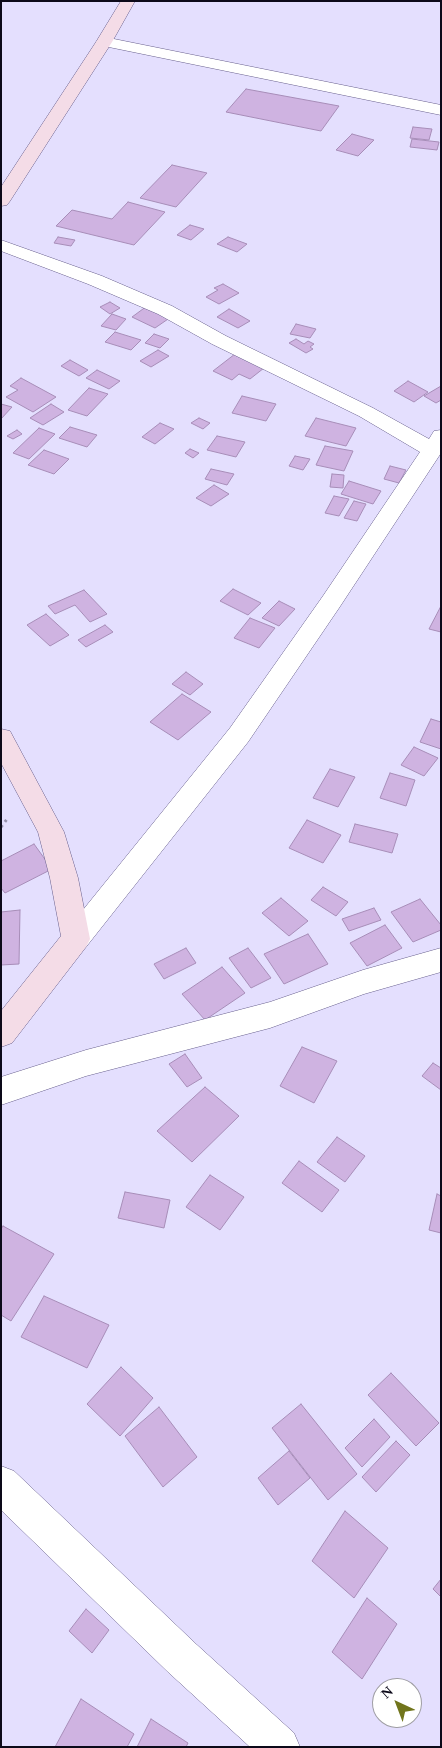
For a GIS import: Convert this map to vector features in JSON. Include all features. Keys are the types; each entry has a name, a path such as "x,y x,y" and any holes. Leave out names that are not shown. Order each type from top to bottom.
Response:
{"street":[{"path":"1,201 104,42 128,1"},
{"path":"104,42 441,110"},
{"path":"1,245 95,280 165,310 219,340 366,412 436,442 331,602 239,735 1,1034"},
{"path":"1,738 51,832 64,878 76,939"},
{"path":"1,1091 86,1063 270,1015 364,982 441,960"},
{"path":"1,1484 182,1658 280,1747"}],"building":[{"path":"246,89 339,106 321,131 226,112"},
{"path":"413,127 432,129 429,140 410,138"},
{"path":"352,134 374,140 358,156 336,150"},
{"path":"412,139 439,142 437,150 410,147"},
{"path":"172,165 207,173 176,207 140,198"},
{"path":"128,202 165,212 134,245 56,226 72,210 112,219"},
{"path":"190,225 204,229 191,240 177,235"},
{"path":"58,237 75,240 71,246 54,243"},
{"path":"228,237 247,244 237,252 217,244"},
{"path":"223,284 239,293 219,304 206,297 218,290 214,288"},
{"path":"110,302 120,308 110,314 100,307"},
{"path":"147,306 171,317 155,328 132,317"},
{"path":"229,309 250,321 238,328 217,317"},
{"path":"112,314 126,319 116,330 101,326"},
{"path":"296,324 316,329 310,338 290,334"},
{"path":"115,332 141,340 131,350 105,342"},
{"path":"154,334 169,339 160,348 145,343"},
{"path":"296,339 304,344 308,341 314,344 310,347 313,349 306,353 289,343"},
{"path":"158,350 169,356 151,367 140,361"},
{"path":"235,354 264,368 250,379 239,374 232,380 213,371"},
{"path":"70,360 88,370 79,376 61,366"},
{"path":"97,370 120,381 109,389 86,378"},
{"path":"21,378 56,397 33,412 6,397 18,390 10,386"},
{"path":"408,381 428,392 414,402 394,391"},
{"path":"441,386 441,400 436,403 424,396"},
{"path":"89,388 108,394 87,416 68,410"},
{"path":"242,396 276,404 266,421 232,413"},
{"path":"1,404 12,407 1,419"},
{"path":"51,404 64,412 43,425 30,418"},
{"path":"199,418 210,423 203,429 191,423"},
{"path":"316,418 356,428 346,446 305,436"},
{"path":"160,423 174,429 155,444 142,437"},
{"path":"70,427 97,435 87,447 59,438"},
{"path":"39,428 55,434 29,459 13,453"},
{"path":"17,430 22,434 13,439 7,436"},
{"path":"217,436 245,442 236,457 207,450"},
{"path":"325,446 353,451 344,471 316,465"},
{"path":"190,449 199,453 193,458 185,453"},
{"path":"44,450 69,459 54,474 28,465"},
{"path":"295,456 310,459 303,470 289,466"},
{"path":"390,466 406,470 399,483 384,479"},
{"path":"211,469 234,474 227,485 205,479"},
{"path":"332,474 344,475 343,488 330,487"},
{"path":"349,481 381,491 373,504 341,494"},
{"path":"214,485 229,494 211,506 196,498"},
{"path":"334,496 349,499 339,516 325,513"},
{"path":"354,501 366,504 357,521 344,518"},
{"path":"233,589 261,603 248,615 220,601"},
{"path":"84,590 107,614 90,622 75,605 55,614 48,606"},
{"path":"279,601 295,609 279,626 262,618"},
{"path":"441,606 441,632 429,629"},
{"path":"46,614 69,635 50,646 27,625"},
{"path":"250,618 275,628 259,648 234,638"},
{"path":"105,625 113,632 86,647 78,640"},
{"path":"186,672 203,684 190,695 172,684"},
{"path":"182,694 211,712 178,740 150,722"},
{"path":"431,719 441,722 441,749 420,742"},
{"path":"414,747 438,758 424,776 401,765"},
{"path":"330,769 355,777 338,807 313,798"},
{"path":"390,773 415,780 406,806 380,798"},
{"path":"307,820 341,835 323,863 289,848"},
{"path":"355,824 398,834 392,853 349,842"},
{"path":"34,844 52,869 5,893 1,888 1,861"},
{"path":"323,887 348,902 336,916 311,900"},
{"path":"281,898 308,921 289,936 262,913"},
{"path":"420,899 441,925 441,930 413,942 391,912"},
{"path":"374,908 381,920 349,931 342,919"},
{"path":"20,910 19,964 1,965 1,912"},
{"path":"385,925 402,948 367,966 350,943"},
{"path":"308,934 328,964 284,984 264,954"},
{"path":"186,948 196,963 164,979 154,964"},
{"path":"248,948 271,978 251,988 229,958"},
{"path":"222,967 245,993 205,1020 182,994"},
{"path":"302,1047 337,1061 314,1103 280,1086"},
{"path":"185,1054 202,1078 187,1087 169,1064"},
{"path":"433,1063 441,1068 441,1090 422,1076"},
{"path":"205,1087 239,1116 192,1162 157,1131"},
{"path":"337,1137 365,1156 345,1182 317,1162"},
{"path":"299,1161 339,1190 322,1212 282,1183"},
{"path":"210,1175 244,1197 220,1230 186,1207"},
{"path":"125,1192 170,1200 164,1228 118,1218"},
{"path":"437,1194 441,1196 441,1233 429,1230"},
{"path":"3,1226 54,1254 11,1321 1,1315 1,1229"},
{"path":"44,1296 109,1325 87,1368 21,1337"},
{"path":"121,1367 153,1398 120,1436 87,1404"},
{"path":"391,1373 439,1423 416,1446 368,1395"},
{"path":"301,1404 357,1474 328,1500 272,1428"},
{"path":"159,1407 197,1457 163,1487 125,1436"},
{"path":"374,1419 390,1437 362,1467 345,1448"},
{"path":"396,1441 410,1455 376,1492 362,1477"},
{"path":"289,1451 310,1478 278,1505 258,1478"},
{"path":"345,1511 388,1548 354,1598 312,1561"},
{"path":"441,1579 441,1597 433,1589"},
{"path":"367,1598 397,1624 362,1679 332,1652"},
{"path":"86,1609 109,1630 92,1653 69,1631"},
{"path":"81,1699 134,1734 127,1747 55,1747"},
{"path":"151,1719 188,1743 186,1747 137,1747"}]}
